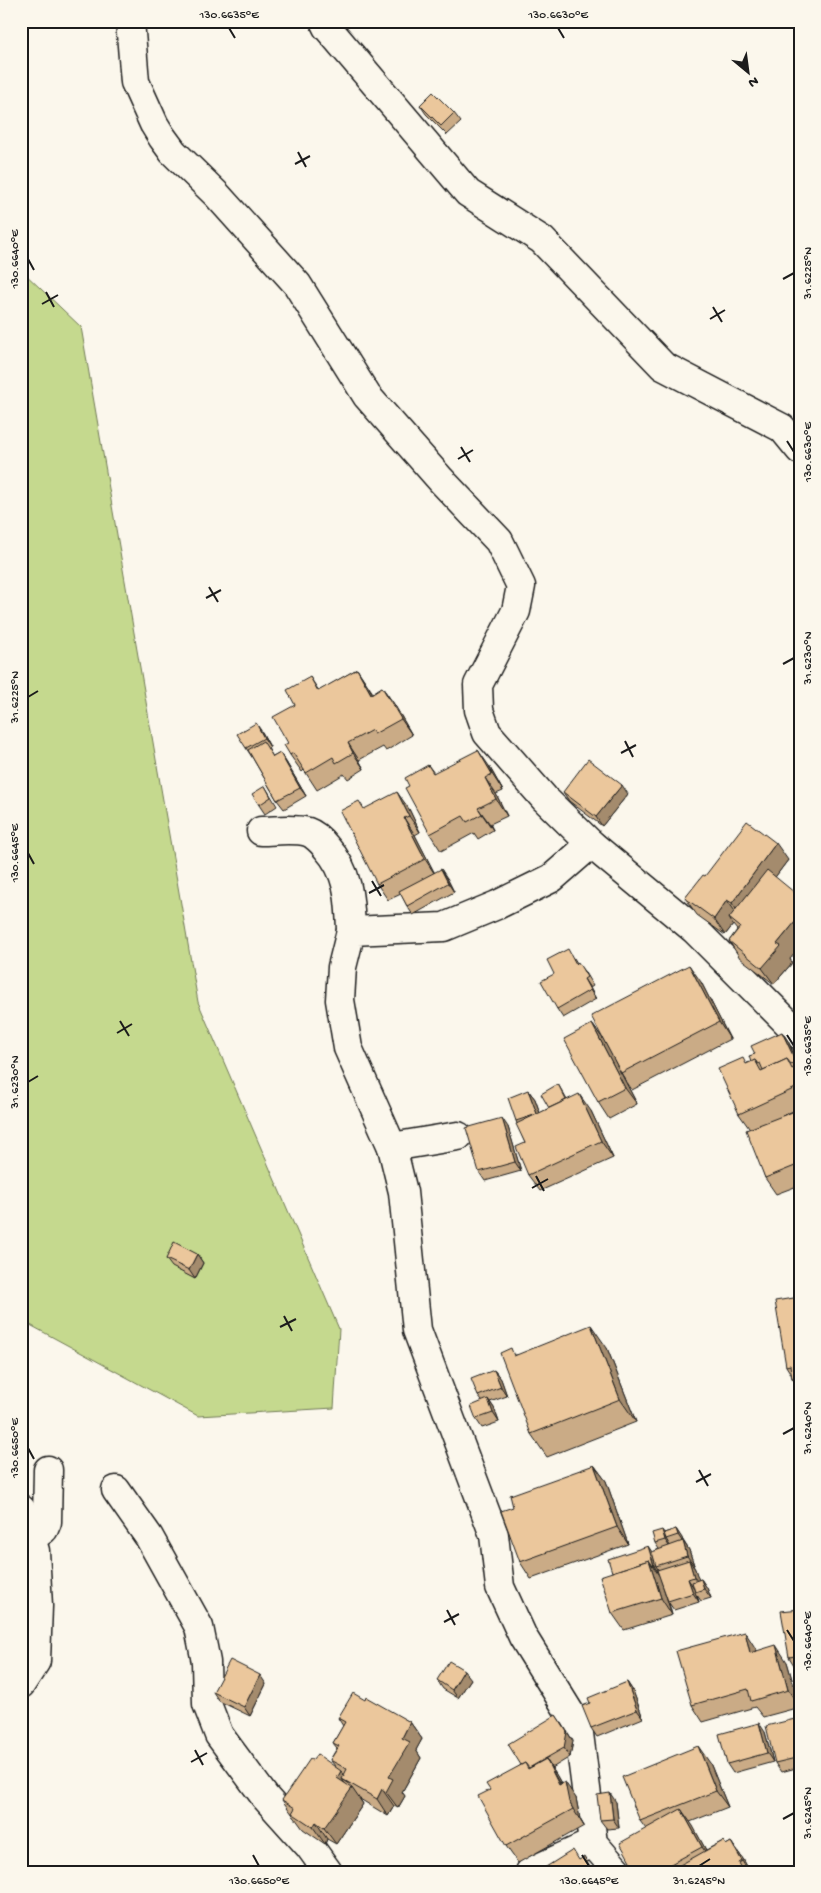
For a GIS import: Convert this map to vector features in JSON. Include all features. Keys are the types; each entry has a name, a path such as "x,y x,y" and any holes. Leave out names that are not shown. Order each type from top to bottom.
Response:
{"street":[{"path":"130,21 135,82 162,137 173,152 217,195 297,284 367,396 441,480 499,541 521,586 516,611 478,684 479,710 487,733 545,799 591,844 695,930 800,1036"},
{"path":"324,21 327,27 468,193 542,240 663,366 782,428 800,450"},
{"path":"261,831 309,832 323,842 336,858 344,873 350,899 351,931 342,967 340,1000 348,1048 392,1147 403,1192 417,1330 494,1535 500,1588 523,1637 578,1726 593,1843 618,1872"},
{"path":"351,931 444,927 497,905 552,878 591,844"},
{"path":"392,1147 458,1136"},
{"path":"32,1538 44,1529 47,1522 48,1470"},
{"path":"116,1490 149,1537 198,1627 206,1662 208,1704 219,1735 265,1796 310,1847 328,1872"},
{"path":"21,1509 35,1551 38,1606 36,1661 21,1684"},
{"path":"530,1872 593,1843"}],"green space":[{"path":"21,270 81,327 198,1002 339,1329 334,1408 198,1416 21,1320"}],"building":[{"path":"433,92 454,113 441,126 420,105"},
{"path":"357,669 371,694 382,687 401,719 374,734 372,730 348,743 353,753 336,763 333,757 306,773 293,753 290,755 284,745 288,743 273,717 295,705 287,690 310,677 318,691"},
{"path":"256,723 264,738 246,748 237,734"},
{"path":"263,741 273,757 280,753 300,788 277,800 248,750"},
{"path":"478,750 492,774 485,778 496,799 478,808 482,814 467,822 463,816 430,834 405,788 409,786 405,778 428,765 433,773"},
{"path":"588,759 622,785 596,817 563,792"},
{"path":"265,786 271,797 259,805 252,794"},
{"path":"397,792 409,816 404,818 425,859 377,884 340,811 359,801 364,809"},
{"path":"747,821 776,843 732,903 727,900 714,919 685,898 703,875 705,876"},
{"path":"441,869 448,883 407,906 399,891"},
{"path":"767,870 800,897 800,916 777,944 781,946 762,968 729,941 740,927 729,918"},
{"path":"568,949 576,964 578,962 587,977 584,979 590,990 557,1009 541,981 554,974 547,960"},
{"path":"689,965 719,1022 621,1073 591,1016"},
{"path":"592,1024 625,1088 598,1102 564,1039"},
{"path":"782,1032 796,1062 791,1064 787,1059 763,1070 760,1063 758,1064 755,1060 751,1062 749,1056 755,1054 751,1046"},
{"path":"743,1058 746,1064 755,1060 761,1071 787,1059 792,1069 800,1065 800,1086 739,1114 718,1069"},
{"path":"558,1084 566,1100 549,1108 541,1094"},
{"path":"528,1090 537,1114 516,1121 508,1098"},
{"path":"579,1094 601,1141 528,1175 516,1147 525,1143 516,1124"},
{"path":"800,1109 800,1164 765,1178 746,1130"},
{"path":"502,1118 515,1162 479,1172 466,1128"},
{"path":"174,1242 197,1254 189,1270 166,1259"},
{"path":"800,1297 800,1377 792,1378 790,1365 786,1366 775,1301"},
{"path":"591,1325 620,1399 531,1434 500,1353 511,1348 514,1356"},
{"path":"494,1370 501,1387 478,1396 471,1379"},
{"path":"488,1399 493,1413 476,1419 471,1406"},
{"path":"594,1465 617,1527 520,1562 501,1511 513,1507 510,1495"},
{"path":"676,1529 678,1535 666,1539 664,1533"},
{"path":"662,1530 665,1540 655,1543 652,1533"},
{"path":"683,1541 687,1556 656,1566 652,1552"},
{"path":"648,1546 654,1566 649,1560 612,1572 608,1559"},
{"path":"649,1560 661,1598 612,1613 600,1576"},
{"path":"689,1560 694,1577 688,1579 693,1593 668,1601 657,1570"},
{"path":"701,1579 704,1589 695,1592 692,1582"},
{"path":"800,1609 799,1680 795,1656 789,1657 781,1611"},
{"path":"745,1632 750,1653 776,1645 788,1690 751,1701 748,1689 692,1705 676,1651"},
{"path":"230,1660 260,1675 244,1707 213,1692"},
{"path":"449,1661 464,1670 452,1690 437,1680"},
{"path":"627,1682 637,1710 591,1728 582,1706 590,1703 588,1698"},
{"path":"353,1693 365,1700 366,1697 410,1722 402,1738 410,1742 389,1777 393,1779 386,1792 382,1789 377,1799 342,1779 347,1769 330,1760 339,1746 333,1743 345,1722 338,1718"},
{"path":"556,1715 567,1732 564,1748 529,1768 525,1763 521,1765 508,1744"},
{"path":"799,1718 800,1757 775,1763 766,1726"},
{"path":"759,1723 767,1753 727,1764 719,1734"},
{"path":"698,1746 716,1791 640,1821 622,1777"},
{"path":"317,1754 341,1771 337,1778 352,1788 324,1828 316,1822 313,1827 292,1813 295,1808 282,1800 310,1759 312,1760"},
{"path":"546,1759 559,1785 565,1782 569,1802 573,1809 506,1846 478,1796 490,1790 486,1784 525,1763 528,1769"},
{"path":"610,1793 613,1819 600,1820 597,1795"},
{"path":"681,1809 702,1847 656,1872 636,1872 620,1843"},
{"path":"723,1841 726,1845 731,1842 742,1861 739,1863 744,1872 678,1872 683,1869 680,1865"},
{"path":"573,1850 579,1860 584,1857 593,1872 538,1872"}]}
